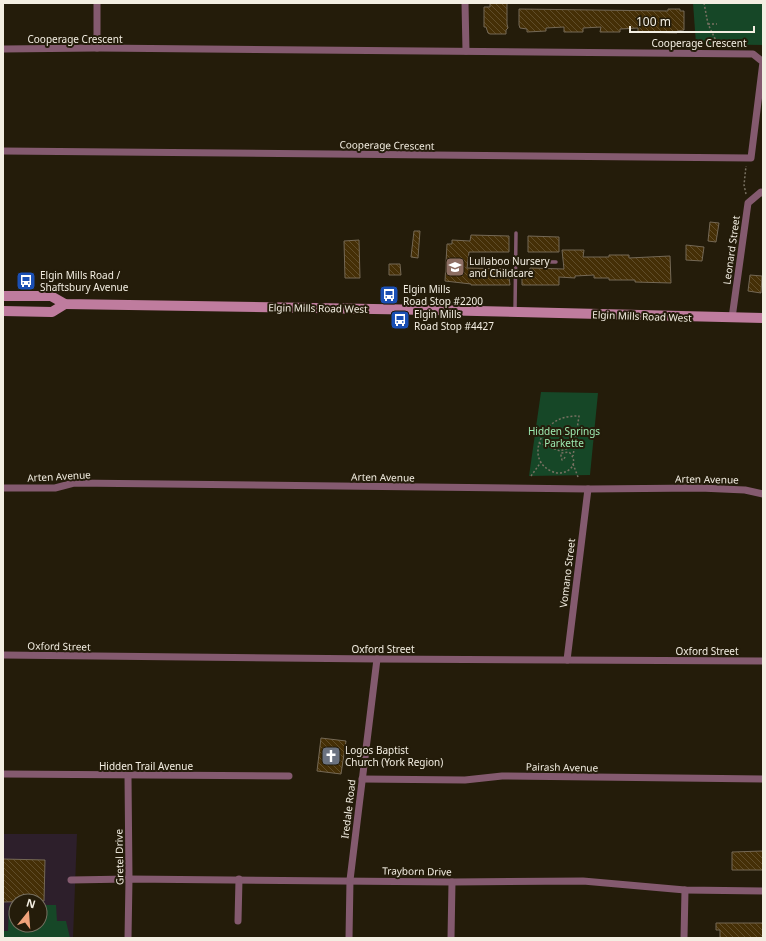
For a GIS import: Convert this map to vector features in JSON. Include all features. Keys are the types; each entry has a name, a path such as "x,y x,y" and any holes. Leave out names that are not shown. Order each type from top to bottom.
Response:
{"main road":[{"name":"Elgin Mills Road West","path":"3,296 52,296 65,304 763,318"},
{"name":"Elgin Mills Road West","path":"3,311 52,312 65,304"}],"street":[{"path":"97,3 97,48"},
{"path":"466,3 466,51"},
{"name":"Cooperage Crescent","path":"3,49 97,48 753,54 763,62 751,158 3,151"},
{"name":"Leonard Street","path":"732,318 748,203 763,192"},
{"name":"Arten Avenue","path":"3,488 55,488 74,483 588,489 708,488 745,490 763,494"},
{"name":"Vomano Street","path":"567,660 588,489"},
{"name":"Oxford Street","path":"3,655 763,661"},
{"name":"Iredale Road","path":"349,938 350,880 377,659"},
{"name":"Hidden Trail Avenue","path":"3,774 288,776"},
{"name":"Gretel Drive","path":"128,776 128,938"},
{"name":"Pairash Avenue","path":"362,779 465,780 502,776 763,779"},
{"name":"Trayborn Drive","path":"71,880 129,878 452,882 583,881 685,890 763,891"},
{"path":"238,921 240,879"},
{"path":"451,938 452,882"},
{"path":"684,938 685,890"}],"lane":[{"path":"515,312 516,233"},
{"path":"473,261 556,262"}],"path":[{"path":"704,3 708,24 723,54"},
{"path":"708,24 717,24"},
{"path":"734,158 733,165 746,166 744,186 748,203"},
{"path":"573,464 567,472 553,472 541,462 538,448 546,430 553,423 562,418 579,416 573,456 573,464 578,477"},
{"path":"539,443 560,450 575,446"},
{"path":"564,457 562,460 560,456 561,453 569,452 573,456"},
{"path":"531,476 541,462"}],"shaded area":[{"path":"3,834 77,834 73,938 3,938"}],"green space":[{"path":"693,3 763,3 763,45 696,44"},
{"name":"Hidden Springs Parkette","path":"541,392 598,393 590,475 529,476"},
{"path":"48,905 56,905 57,921 66,921 70,938 3,938 3,931 8,931 8,933 48,933"}],"building":[{"path":"490,3 507,3 508,28 506,30 506,34 490,34 488,33 486,27 484,27 484,7 490,7"},
{"path":"519,9 668,11 668,9 680,9 680,11 684,11 684,30 677,31 677,33 638,32 638,28 620,29 620,32 600,32 601,27 583,28 583,32 564,32 564,27 546,28 546,31 527,32 527,29 520,28"},
{"path":"710,222 719,223 716,242 708,241"},
{"path":"414,231 420,231 418,258 411,257"},
{"path":"471,235 509,236 509,252 469,252 467,268 508,269 510,285 471,285 445,281 447,244 452,244 452,240 470,241"},
{"path":"528,236 559,237 559,252 528,252"},
{"path":"359,240 360,278 345,278 344,241"},
{"path":"686,245 704,247 702,261 686,260"},
{"path":"562,250 584,250 583,257 609,257 609,255 629,255 629,258 670,256 671,283 635,282 635,280 609,280 609,278 594,278 594,275 575,276 575,278 559,277 559,285 522,285 522,272 529,273 530,268 564,269"},
{"path":"389,264 400,264 401,275 389,275"},
{"path":"750,275 762,276 761,293 748,291"},
{"name":"Logos Baptist Church (York Region)","path":"321,738 346,741 341,774 317,771"},
{"path":"763,851 763,870 732,870 732,852"},
{"path":"3,859 45,860 44,893 8,893 8,902 3,902"},
{"path":"716,923 763,923 763,938 720,938 720,930 716,930"}],"place":[{"name":"Lullaboo Nursery and Childcare","path":"455,267"},
{"name":"Elgin Mills Road / Shaftsbury Avenue","path":"26,281"},
{"name":"Elgin Mills Road Stop #2200","path":"389,295"},
{"name":"Elgin Mills Road Stop #4427","path":"400,320"},
{"name":"Logos Baptist Church (York Region)","path":"331,756"}]}
